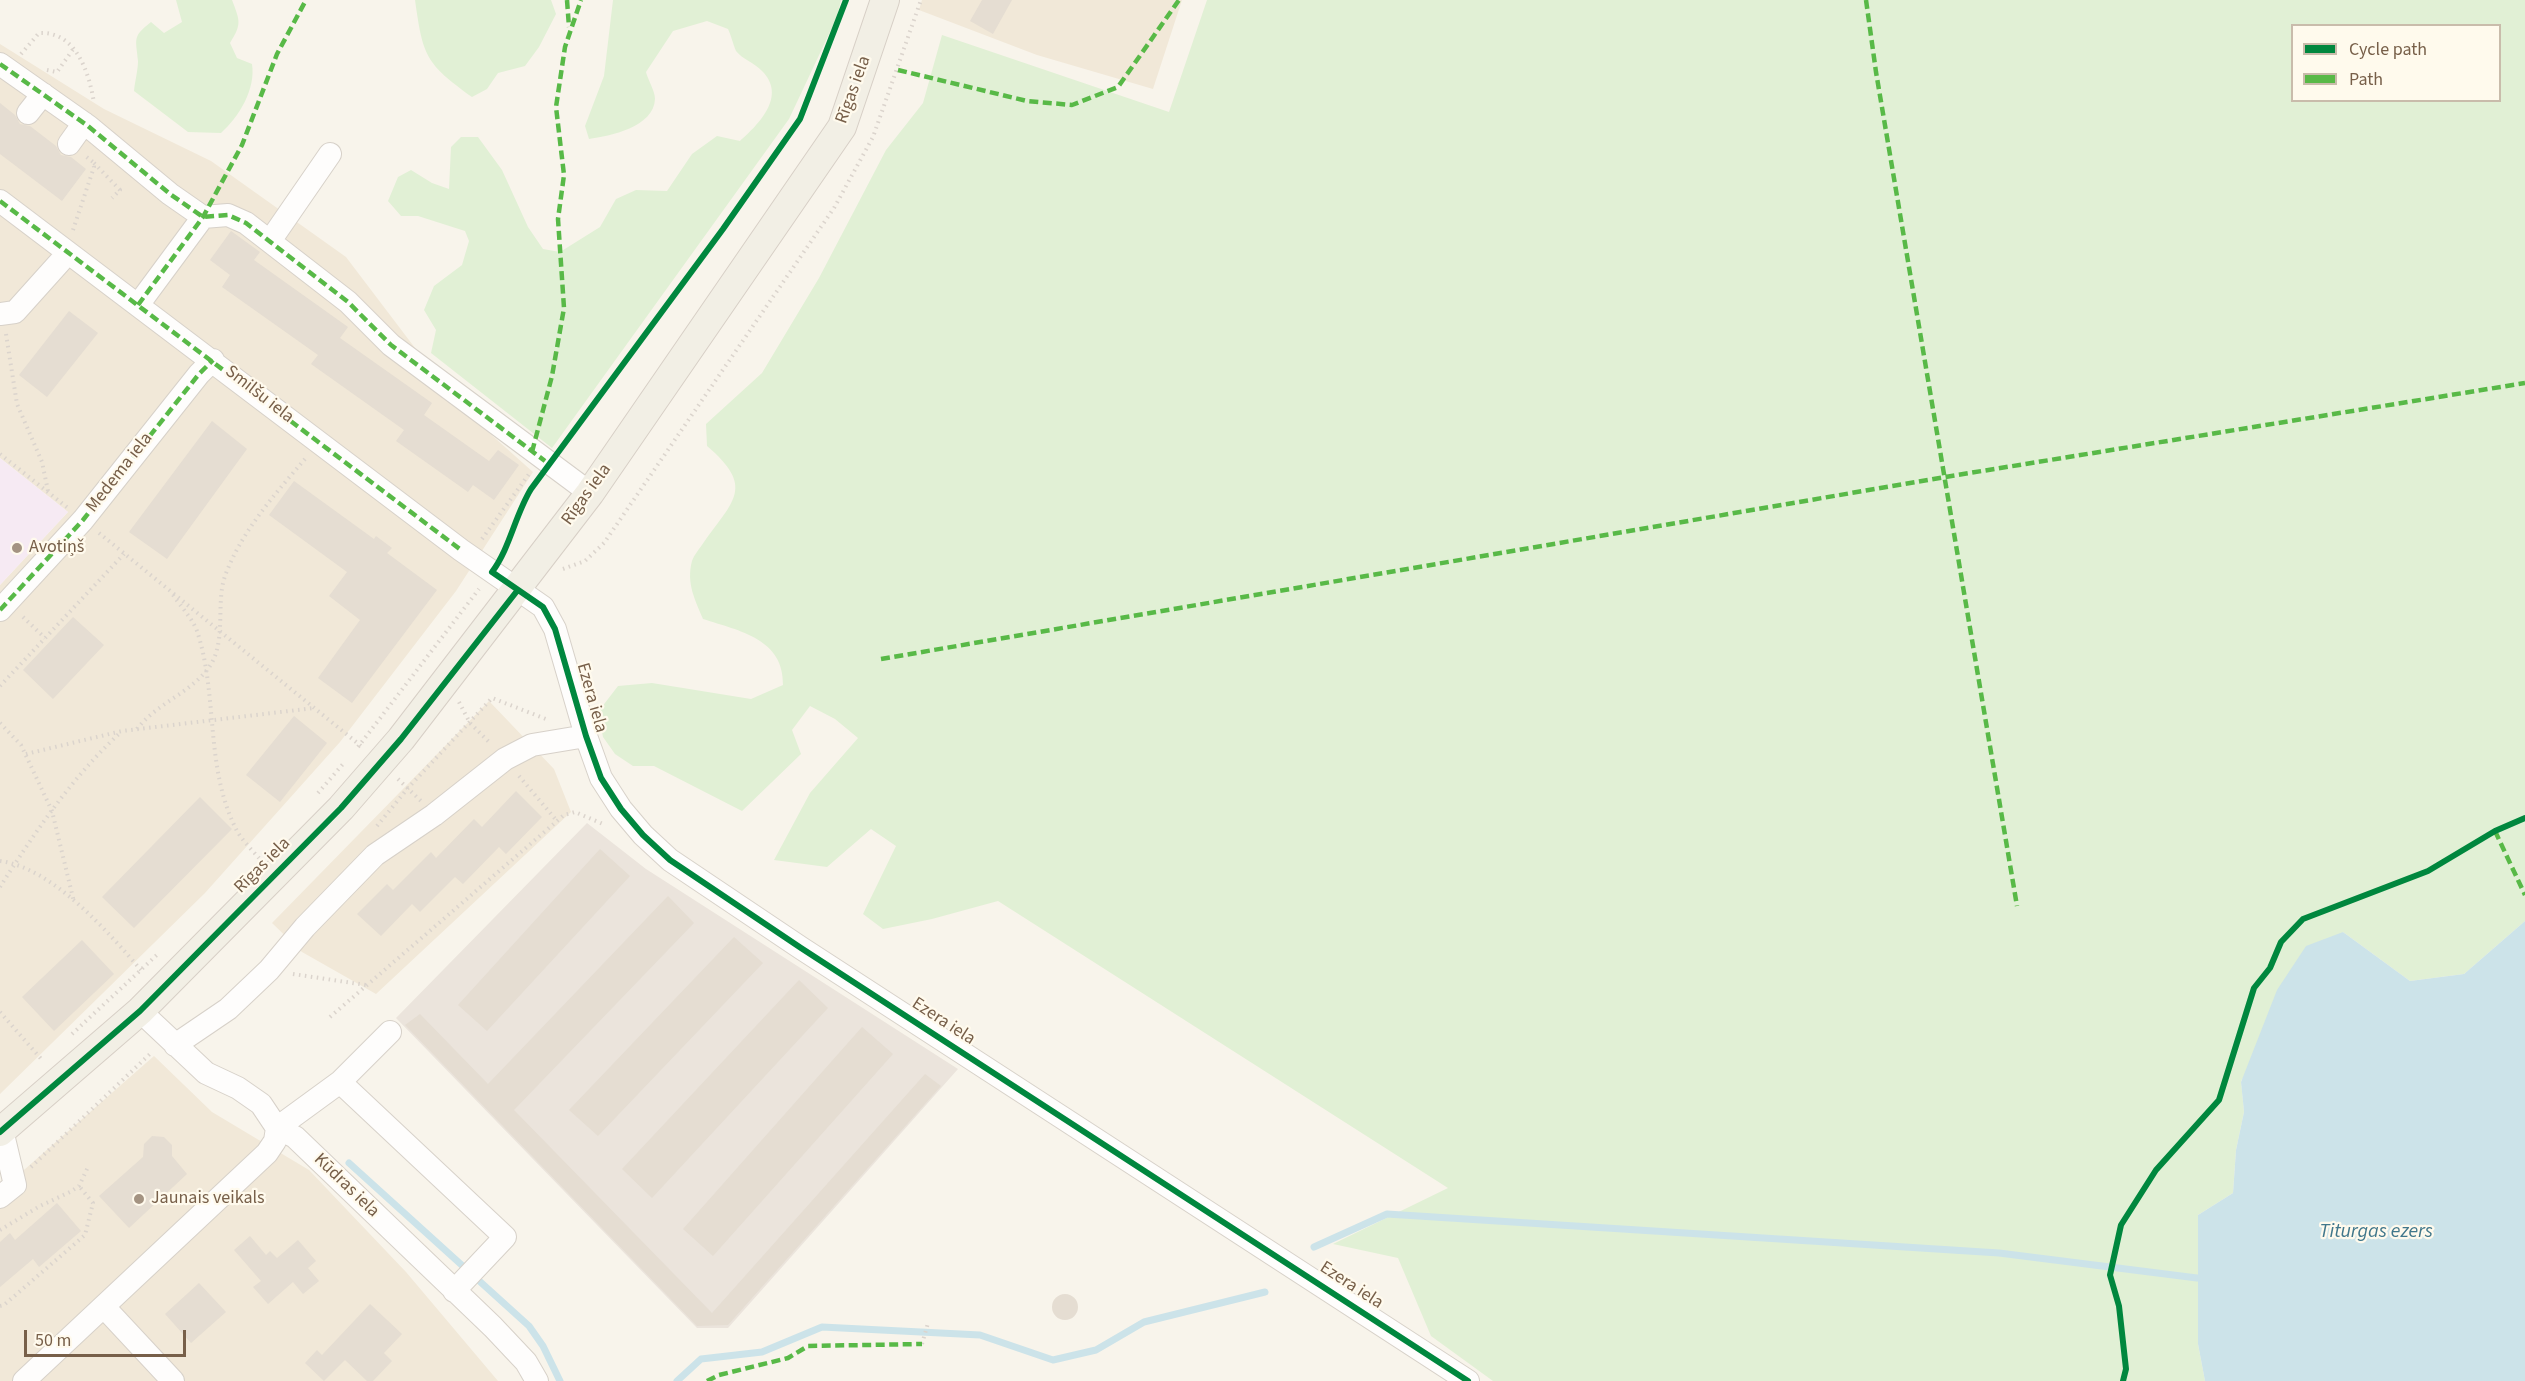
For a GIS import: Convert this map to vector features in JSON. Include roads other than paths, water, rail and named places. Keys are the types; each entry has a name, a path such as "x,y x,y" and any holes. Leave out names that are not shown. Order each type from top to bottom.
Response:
{"main road":[{"name":"Rīgas iela","path":"1,1131 141,1011 369,777 522,584 590,493 842,127 885,0"}],"street":[{"path":"2,66 86,125 170,194 203,217 228,215 246,223 348,302 391,345 590,493"},
{"path":"28,113 43,94"},
{"path":"69,144 86,125"},
{"path":"270,241 330,154"},
{"name":"Smilšu iela","path":"0,201 470,556 492,572 522,584"},
{"path":"138,305 203,217"},
{"path":"3,322 15,312 68,253"},
{"name":"Medema iela","path":"3,606 83,520 199,374 213,360"},
{"name":"Ezera iela","path":"522,584 543,607 555,630 586,736 601,778 621,809 643,835 670,860 801,948 1468,1381"},
{"path":"175,1045 228,1009 269,970 305,927 375,855 434,815 505,759 532,745 586,736"},
{"name":"Kūdras iela","path":"141,1011 206,1073 238,1088 261,1104 277,1128 295,1137 526,1362 537,1381"},
{"path":"24,1381 267,1153 275,1141 277,1128 340,1082 390,1032"},
{"path":"340,1082 505,1237 454,1291"},
{"path":"0,1197 15,1185 1,1131"},
{"path":"104,1307 173,1381"}],"water":[{"name":"Titurgas ezers","path":"2525,921 2525,1381 2205,1381 2198,1344 2198,1215 2233,1193 2236,1150 2244,1112 2241,1082 2277,990 2306,946 2343,932 2410,981 2464,974"}],"waterway":[{"path":"349,1163 529,1326 543,1346 560,1381"},
{"path":"1314,1247 1387,1214 1999,1253 2197,1278"},
{"path":"677,1381 701,1359 762,1352 822,1327 980,1335 1053,1360 1096,1350 1144,1322 1265,1292"}],"place":[{"name":"Avotiņš","path":"17,548"},
{"name":"Jaunais veikals","path":"139,1199"}]}
